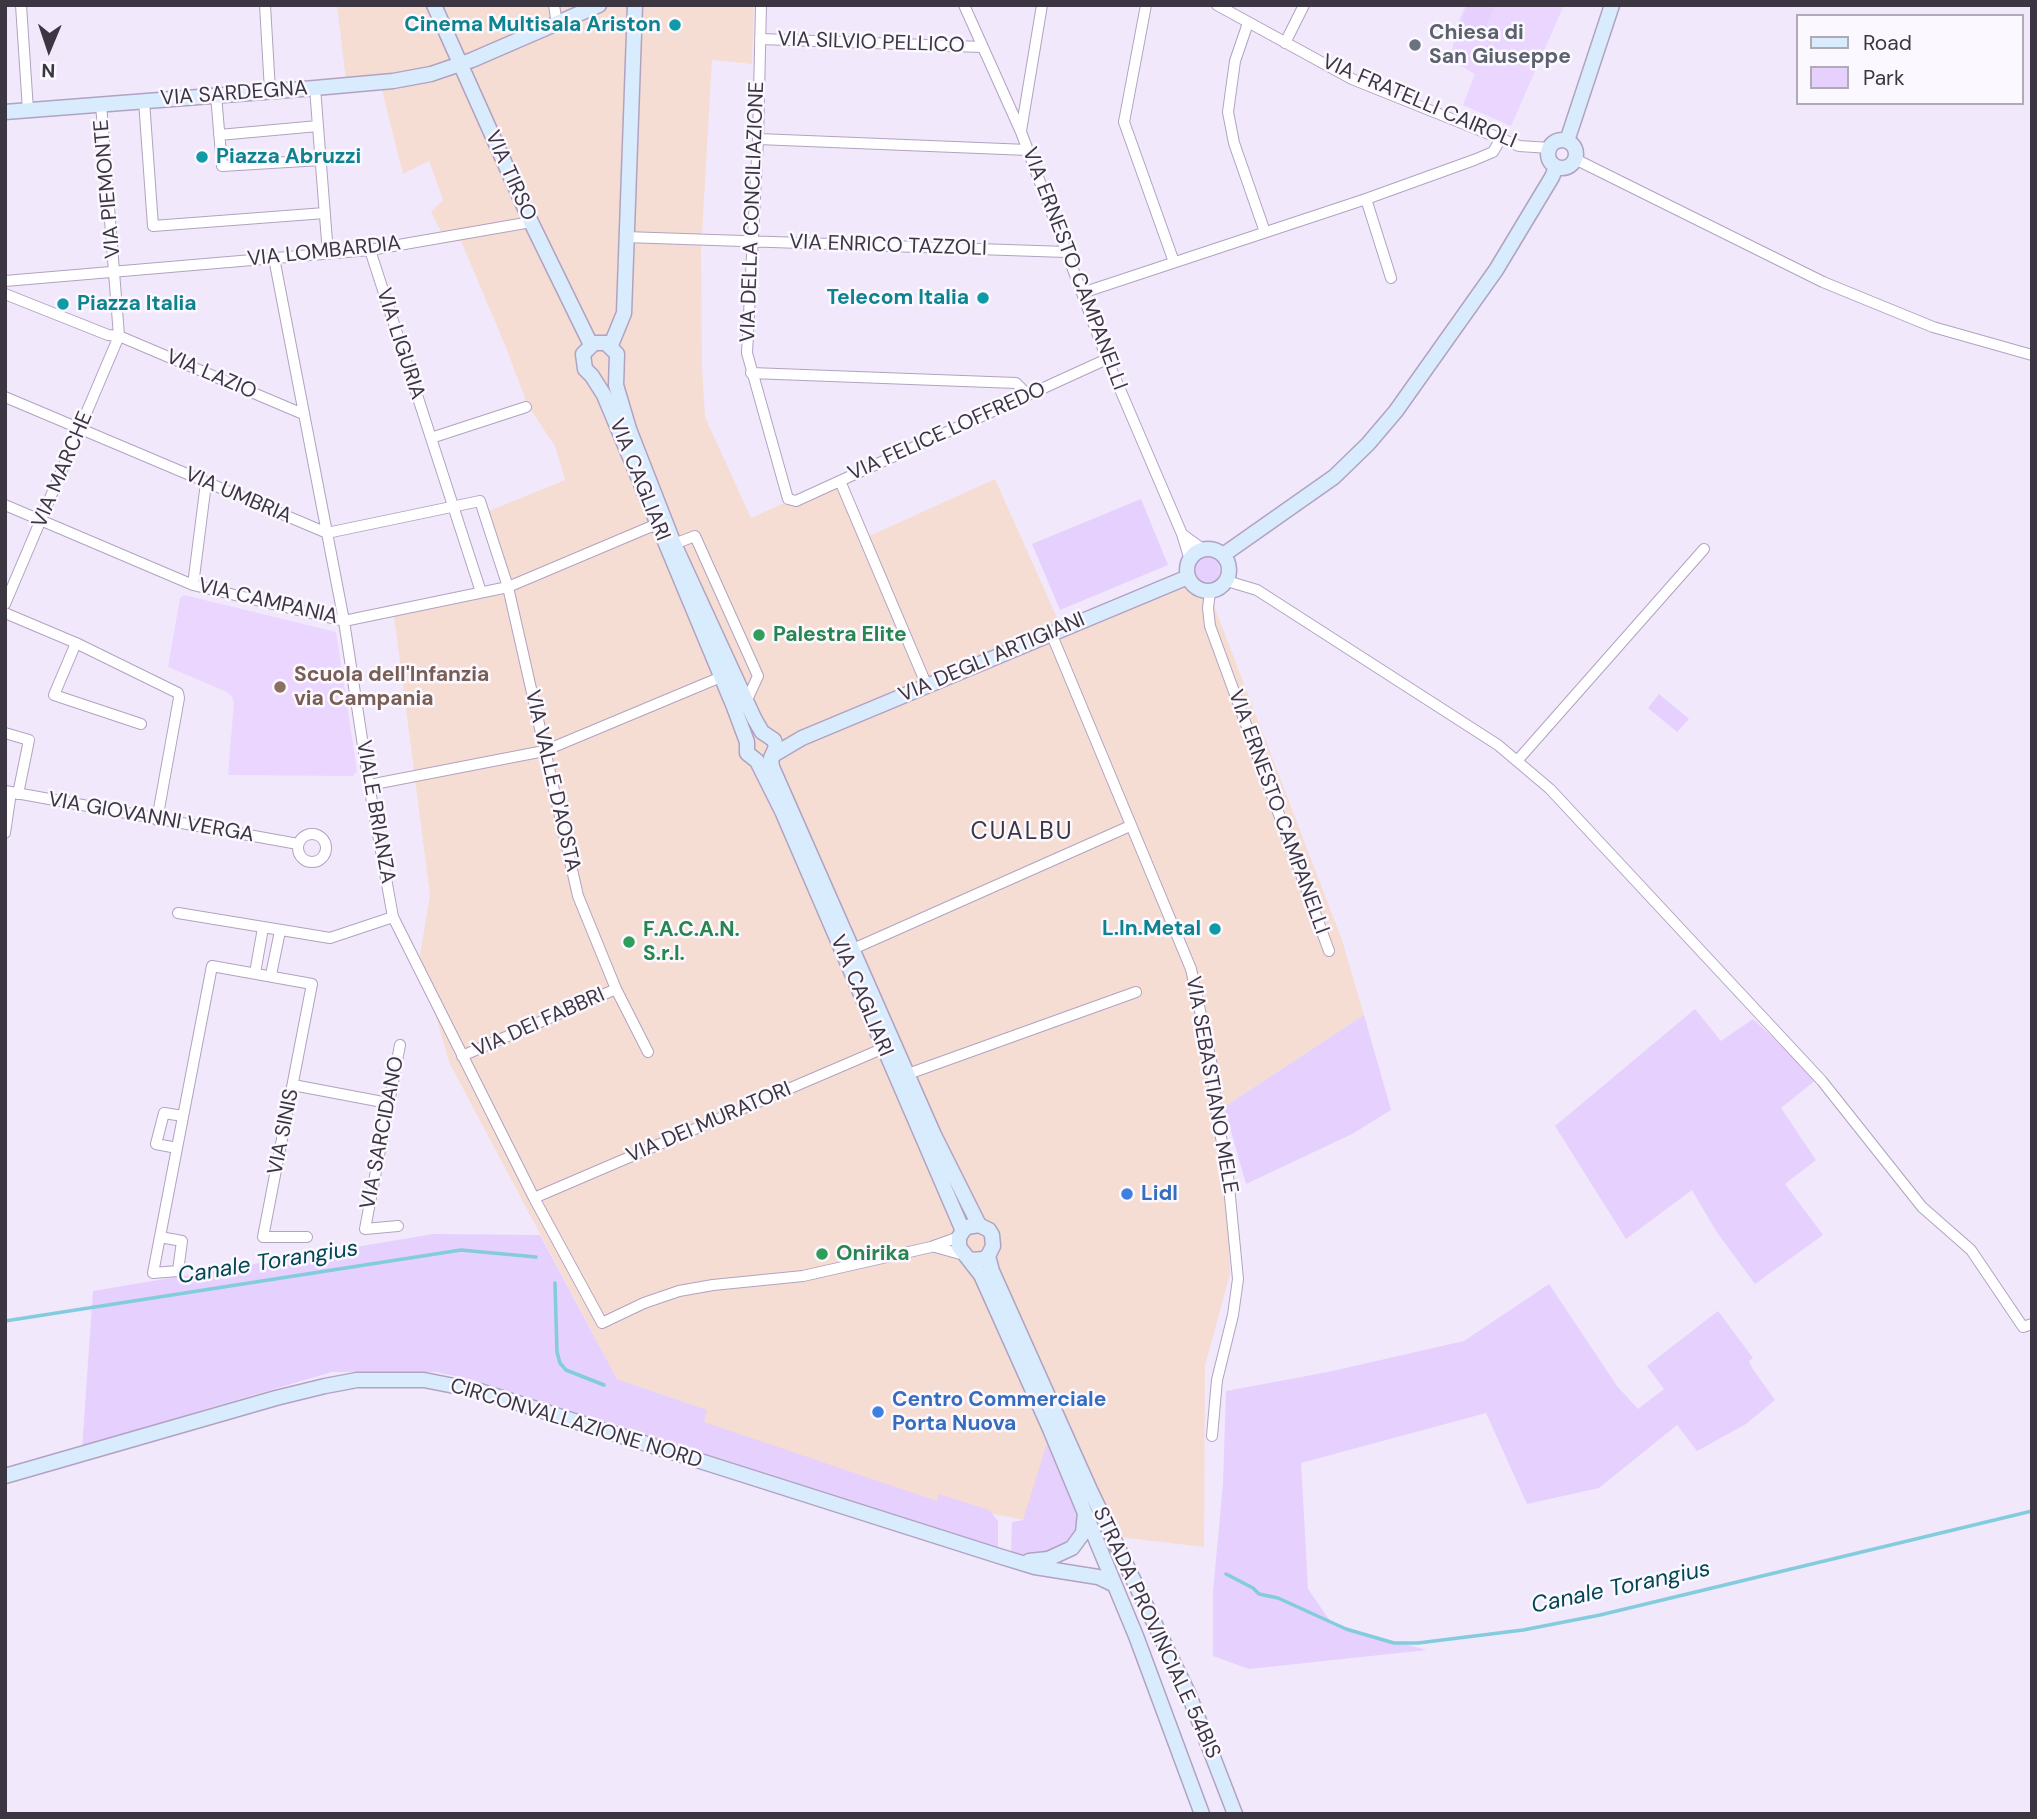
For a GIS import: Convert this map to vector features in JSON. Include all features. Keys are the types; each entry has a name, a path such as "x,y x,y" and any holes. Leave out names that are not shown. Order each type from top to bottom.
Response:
{"main road":[{"name":"VIA TIRSO","path":"434,5 531,222 591,345"},
{"name":"VIA SARDEGNA","path":"5,112 393,81 460,65 599,5"},
{"path":"611,345 624,313 635,5"},
{"path":"1567,141 1612,5"},
{"path":"1557,141 1567,141 1574,147 1575,159 1569,167 1556,167 1549,157 1550,148 1557,141"},
{"path":"1223,555 1334,477 1368,444 1396,411 1496,270 1556,167"},
{"path":"601,342 611,345 617,354 617,367 609,375 592,376 585,369 582,359 586,349 601,342"},
{"name":"VIA CAGLIARI","path":"617,367 616,386 629,429 674,544 746,702 766,733 776,743 768,758 782,811 961,1234 959,1247 986,1287 1085,1495"},
{"name":"VIA CAGLIARI","path":"592,376 604,394 721,677 747,742 747,753 768,758"},
{"path":"1188,577 1196,588 1210,592 1227,581 1229,567 1223,555 1214,550 1197,552 1190,560"},
{"name":"VIA ERNESTO CAMPANELLI","path":"1188,577 1190,560"},
{"name":"VIA DEGLI ARTIGIANI","path":"768,758 797,741 1188,577"},
{"path":"747,742 751,735 766,733 797,741"},
{"name":"VIA CAGLIARI","path":"768,758 934,1135 979,1225 989,1230 992,1235 993,1246 988,1256 1085,1495"},
{"path":"961,1234 967,1227 979,1225"},
{"path":"967,1258 983,1259 988,1256"},
{"name":"CIRCONVALLAZIONE NORD","path":"5,1476 325,1386 357,1380 424,1380 480,1391 1035,1567 1098,1577 1115,1585"},
{"path":"1085,1495 1086,1511 1202,1814"},
{"name":"STRADA PROVINCIALE 54BIS","path":"1085,1495 1189,1695 1235,1814"},
{"name":"CIRCONVALLAZIONE NORD","path":"1018,1561 1048,1559 1072,1548 1083,1533 1086,1511"}],"street":[{"path":"21,5 27,110"},
{"path":"265,5 270,91"},
{"path":"554,5 556,24"},
{"name":"VIA DELLA CONCILIAZIONE","path":"761,5 758,139 747,353 787,497"},
{"name":"VIA ERNESTO CAMPANELLI","path":"964,5 1021,132 1107,359 1182,534 1190,560"},
{"path":"1021,132 1042,5"},
{"path":"1146,5 1124,122 1174,262"},
{"name":"VIA FRATELLI CAIROLI","path":"1217,5 1352,79 1520,146 1550,148"},
{"path":"1285,43 1304,5"},
{"path":"1248,23 1235,61 1227,112 1234,143 1265,232"},
{"name":"VIA SILVIO PELLICO","path":"760,39 982,47"},
{"path":"314,89 328,254"},
{"path":"216,95 222,166 321,160"},
{"path":"144,101 153,226 325,213"},
{"name":"VIA PIEMONTE","path":"101,104 115,273"},
{"path":"219,135 318,126"},
{"path":"1082,293 1366,199 1493,152 1501,138"},
{"path":"758,139 1028,150"},
{"path":"1575,159 1823,282 1933,327 2032,355"},
{"path":"1366,199 1391,278"},
{"name":"VIA LOMBARDIA","path":"115,273 370,250 531,222"},
{"name":"VIA ENRICO TAZZOLI","path":"625,237 1066,252"},
{"name":"VIA LIGURIA","path":"370,250 481,592"},
{"name":"VIALE BRIANZA","path":"274,258 344,621 369,786 393,917 534,1198 602,1324 644,1303 679,1291 803,1276 934,1247"},
{"path":"5,281 115,273 119,336 104,334 5,294"},
{"name":"VIA LAZIO","path":"119,336 303,414"},
{"name":"VIA MARCHE","path":"5,604 119,336"},
{"name":"VIA FELICE LOFFREDO","path":"787,497 796,501 1107,359"},
{"path":"751,373 1016,383 1028,395"},
{"name":"VIA UMBRIA","path":"5,397 327,533"},
{"path":"431,438 526,407"},
{"path":"840,481 927,686"},
{"path":"193,585 206,483"},
{"name":"VIA VALLE D'AOSTA","path":"453,506 480,501 508,587 578,895 616,989 648,1052"},
{"name":"VIA CAMPANIA","path":"5,505 193,585 344,621 508,587 657,524"},
{"path":"327,533 453,506"},
{"path":"1182,534 1204,550"},
{"path":"674,544 695,536 758,676 746,702"},
{"path":"1517,761 1704,549"},
{"path":"1227,581 1257,590 1498,745 1550,789 1822,1081 1923,1207 1971,1250 2023,1327 2032,1324"},
{"name":"VIA ERNESTO CAMPANELLI","path":"1210,592 1210,626 1329,951"},
{"path":"5,628 8,614 76,643 178,693 157,820"},
{"name":"VIA SEBASTIANO MELE","path":"1051,633 1129,826 1191,969 1212,1066 1216,1109 1228,1176 1238,1279 1233,1315 1217,1380 1212,1436"},
{"path":"76,643 54,695 141,724"},
{"path":"369,786 544,751 721,677"},
{"path":"5,733 29,740 12,792 5,833"},
{"name":"VIA GIOVANNI VERGA","path":"12,792 298,844"},
{"path":"853,949 1129,826"},
{"path":"177,914 330,938 393,917"},
{"path":"255,973 263,928"},
{"path":"160,1237 212,966 271,975 280,931"},
{"name":"VIA SINIS","path":"271,975 312,984 263,1237 307,1237"},
{"name":"VIA DEI FABBRI","path":"462,1056 616,989"},
{"name":"VIA CAGLIARI","path":"908,1074 1136,992"},
{"name":"VIA SARCIDANO","path":"398,1226 365,1229 400,1045"},
{"name":"VIA DEI MURATORI","path":"534,1198 884,1048"},
{"path":"293,1085 388,1103"},
{"path":"177,1148 156,1144 163,1113 183,1116"},
{"path":"934,1247 961,1234"},
{"path":"934,1247 967,1258"}],"shaded area":[{"path":"337,5 754,5 752,64 712,60 701,251 705,417 751,518 840,478 865,538 995,479 1062,629 1200,569 1342,940 1364,1015 1224,1107 1230,1274 1205,1366 1204,1547 1127,1538 935,1504 703,1426 706,1410 617,1379 450,1064 419,961 430,895 393,608 507,587 489,511 565,480 555,446 528,406 461,241 447,243 431,212 443,200 429,161 403,174 381,86 346,81"},
{"path":"1466,5 1564,5 1511,126 1463,105 1475,74 1451,57 1457,24"},
{"name":"Scuola dell'Infanzia via Campania","path":"184,595 336,632 357,771 353,776 228,775 234,703 232,697 227,692 168,667 180,598"}],"green space":[{"path":"1468,5 1495,5 1483,34 1460,24"},
{"path":"1141,499 1168,565 1060,610 1032,544"},
{"path":"1205,556 1216,560 1220,571 1216,582 1205,586 1194,582 1190,571 1194,560"},
{"path":"1659,694 1689,719 1677,732 1648,708"},
{"path":"1695,1009 1721,1041 1753,1019 1817,1079 1781,1108 1816,1160 1785,1184 1823,1235 1755,1284 1716,1231 1692,1190 1626,1239 1555,1126"},
{"path":"1364,1015 1391,1110 1352,1134 1246,1184 1224,1107"},
{"path":"433,1234 540,1235 617,1379 707,1410 704,1422 937,1501 939,1494 989,1510 998,1521 998,1547 464,1378 436,1372 332,1372 82,1449 93,1291"},
{"path":"1549,1284 1617,1386 1638,1409 1664,1389 1647,1366 1718,1311 1753,1358 1749,1361 1752,1368 1775,1400 1746,1424 1697,1451 1677,1425 1599,1488 1527,1504 1486,1413 1301,1463 1308,1589 1333,1625 1427,1650 1249,1669 1213,1656 1213,1592 1223,1484 1226,1391 1328,1372 1464,1341"},
{"path":"1048,1440 1079,1512 1077,1533 1061,1549 1030,1557 1019,1555 1011,1552 1012,1522 1023,1520"}],"waterway":[{"name":"Canale Torangius","path":"5,1321 461,1250 536,1257"},
{"name":"Canale Torangius","path":"555,1283 557,1352 560,1363 566,1370 604,1385"},
{"name":"Canale Torangius","path":"1226,1574 1259,1594 1278,1598 1346,1629 1394,1643 1418,1643 1523,1630 1600,1615 2032,1511"}],"place":[{"name":"Cinema Multisala Ariston","path":"675,25"},
{"name":"Chiesa di San Giuseppe","path":"1415,45"},
{"name":"Piazza Abruzzi","path":"202,157"},
{"name":"Telecom Italia","path":"983,298"},
{"name":"Piazza Italia","path":"63,304"},
{"name":"Palestra Elite","path":"759,635"},
{"name":"Scuola dell'Infanzia via Campania","path":"280,687"},
{"name":"L.In.Metal","path":"1215,929"},
{"name":"F.A.C.A.N. S.r.l.","path":"629,942"},
{"name":"Lidl","path":"1127,1194"},
{"name":"Onirika","path":"822,1254"},
{"name":"Centro Commerciale Porta Nuova","path":"878,1412"}],"district":[{"name":"CUALBU","path":"1022,833"}]}
